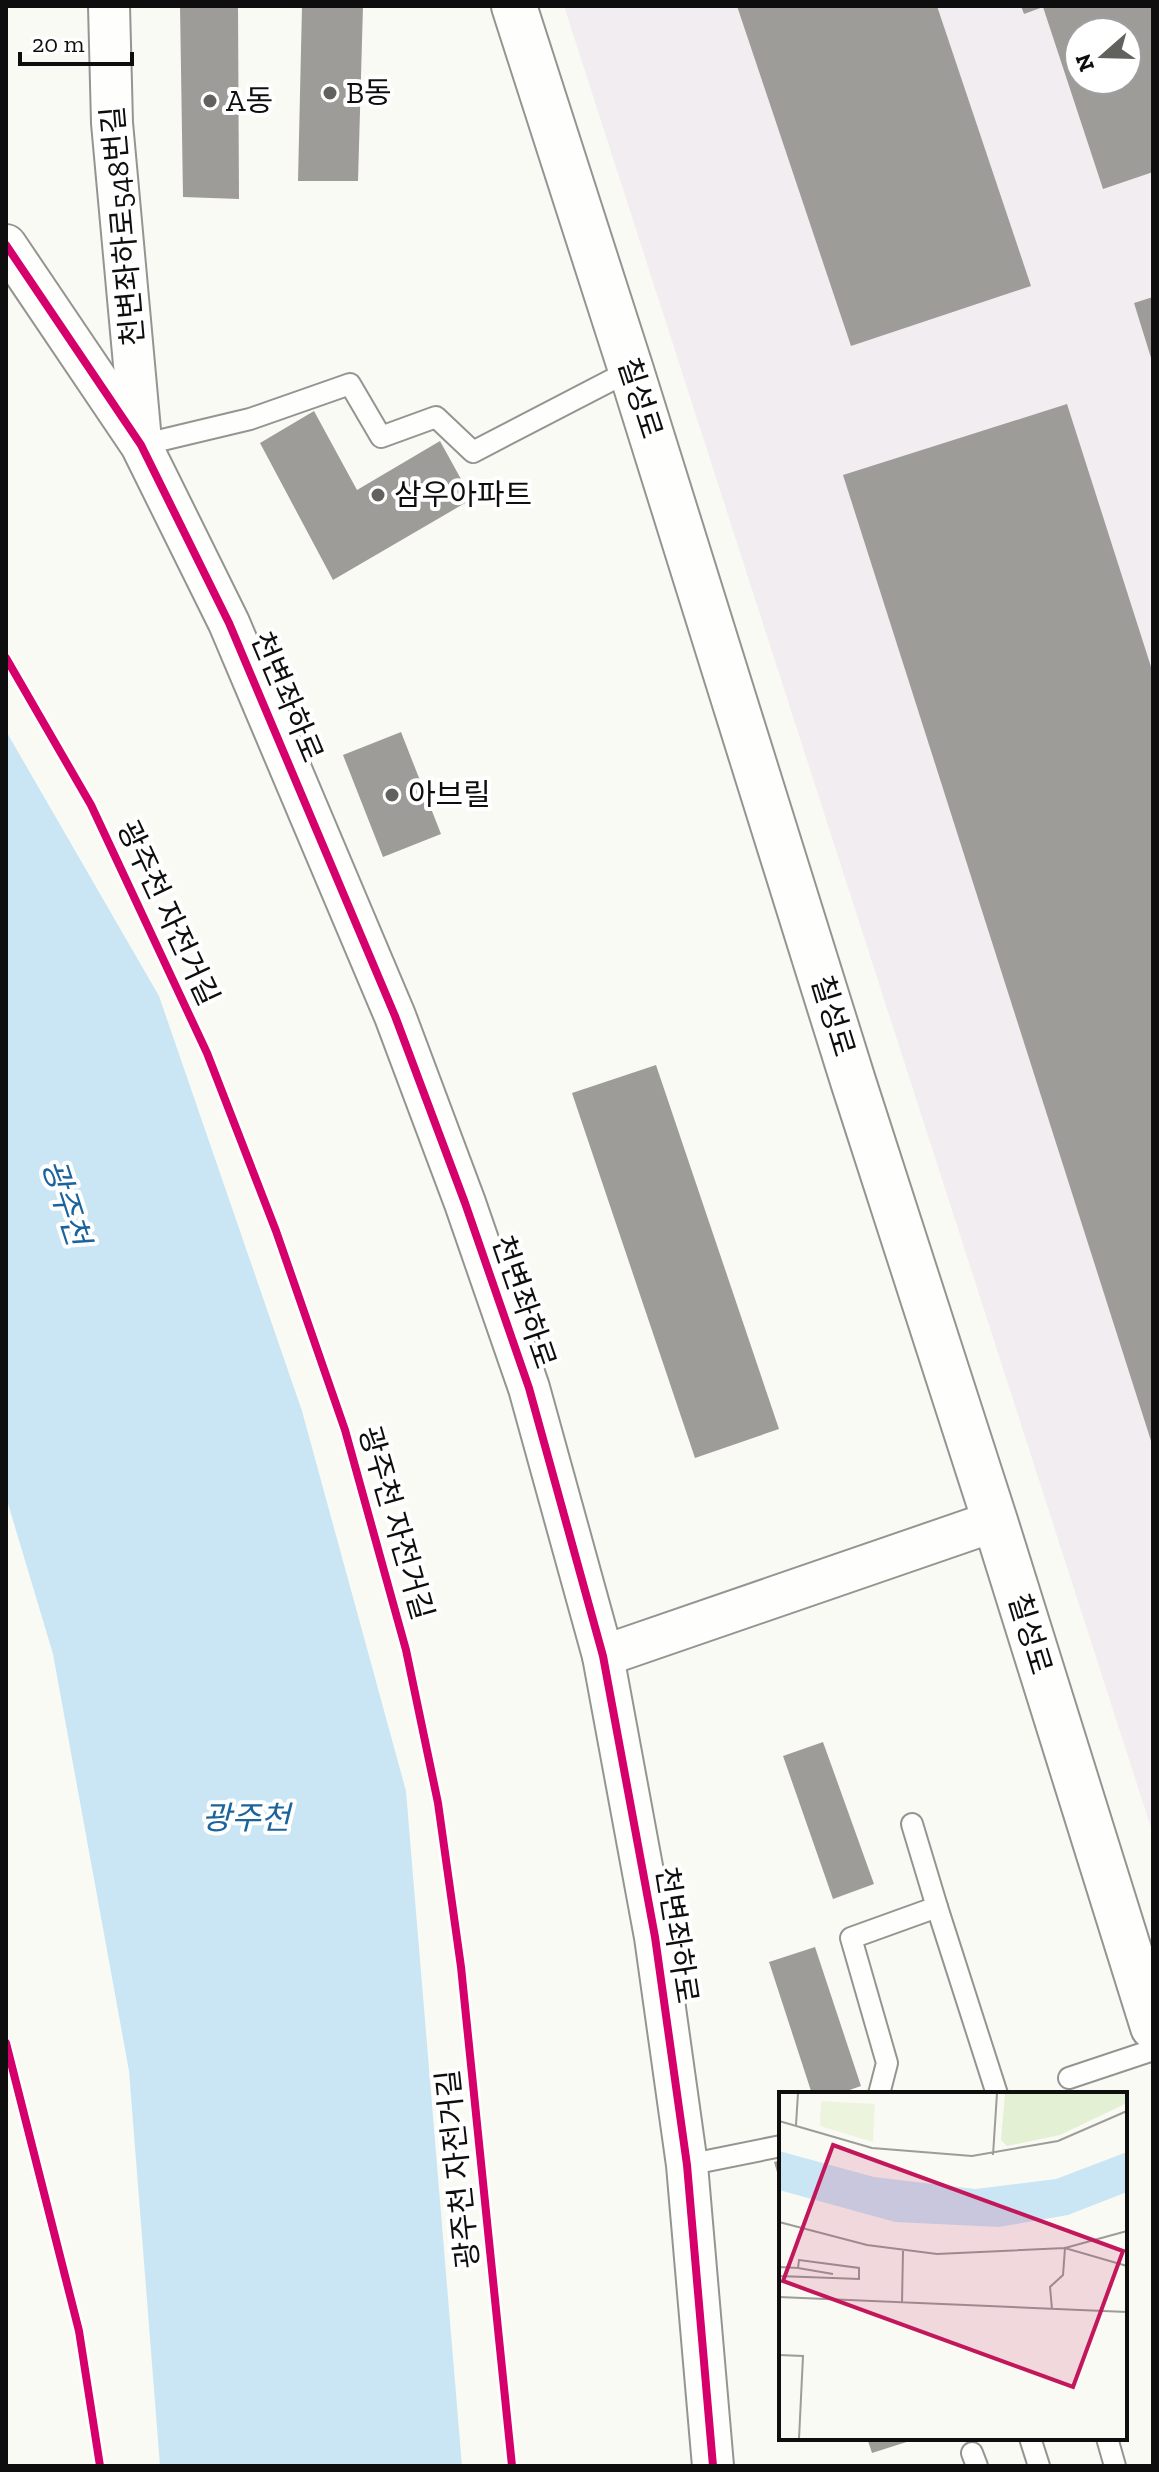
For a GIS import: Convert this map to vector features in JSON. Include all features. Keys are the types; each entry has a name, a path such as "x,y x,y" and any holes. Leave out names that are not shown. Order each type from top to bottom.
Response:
{"street":[{"name":"천변좌하로548번길","path":"109,6 112,123 141,445"},
{"name":"칠성로","path":"514,6 1153,2027"},
{"name":"천변좌하로","path":"6,245 141,445 229,623 395,1016 465,1203 529,1388 603,1656 655,1937 687,2165 713,2466"},
{"path":"603,1656 995,1521"}],"lane":[{"path":"141,445 250,419 350,384 381,437 436,417 473,452 631,370"},
{"path":"912,1824 996,2092"},
{"path":"880,2092 887,2063 851,1938 937,1907"},
{"path":"1069,2078 1153,2050"},
{"path":"687,2165 779,2146"},
{"path":"1031,2440 1039,2466"},
{"path":"1108,2440 1115,2466"}],"shaded area":[{"path":"564,6 1153,6 1153,1834"}],"water":[{"name":"광주천","path":"6,731 159,996 302,1411 406,1791 462,2466 160,2466 129,2071 53,1654 6,1497"}],"building":[{"name":"A동","path":"180,6 238,6 239,199 183,197"},
{"name":"B동","path":"302,6 363,6 358,181 298,181"},
{"path":"737,6 937,6 1031,286 851,346"},
{"path":"1021,6 1153,6 1153,172 1103,189 1072,96 1143,96 1143,16 1063,16 1063,68 1043,7 1024,14"},
{"path":"1153,297 1153,361 1152,361 1134,303"},
{"path":"1067,404 1153,673 1152,1444 843,475"},
{"name":"삼우아파트","path":"314,411 357,490 440,441 472,499 333,580 260,443"},
{"name":"아브릴","path":"401,732 441,834 383,857 343,755"},
{"path":"656,1065 779,1429 695,1458 572,1093"},
{"path":"823,1742 874,1884 833,1899 783,1756"},
{"path":"815,1947 861,2086 844,2092 811,2092 769,1962"},
{"path":"779,2161 779,2179 774,2162"},
{"path":"868,2440 913,2440 872,2453"}],"cycle path":[{"path":"6,245 141,445 229,623 395,1016 465,1203 529,1388 603,1656 655,1937 687,2165 713,2466"},
{"name":"광주천 자전거길","path":"6,658 91,805 207,1053 276,1231 345,1430 406,1650 438,1803 461,1967 512,2466"},
{"path":"6,2043 79,2331 100,2466"}],"place":[{"name":"B동","path":"330,93"},
{"name":"A동","path":"210,101"},
{"name":"삼우아파트","path":"378,495"},
{"name":"아브릴","path":"392,795"}]}
